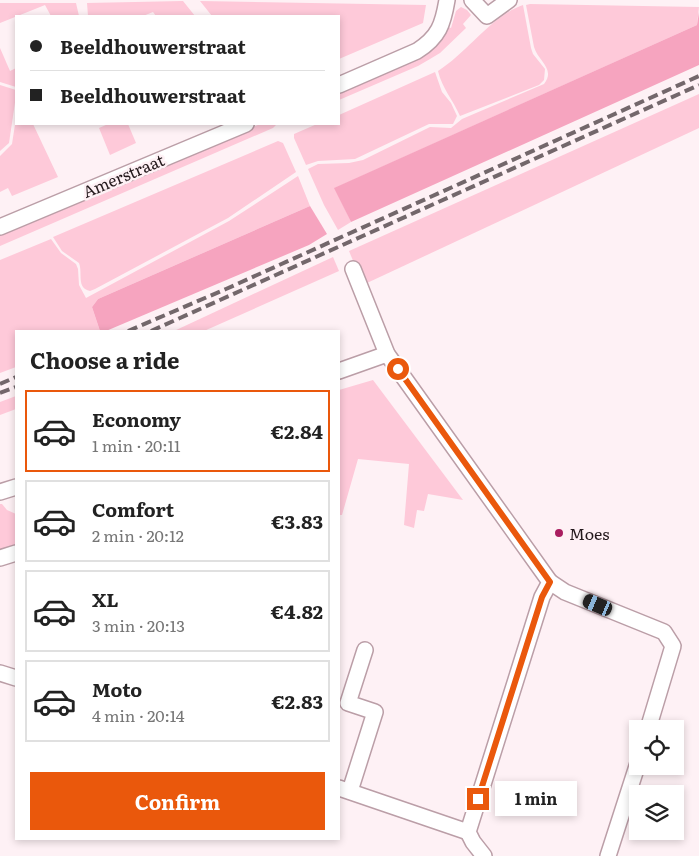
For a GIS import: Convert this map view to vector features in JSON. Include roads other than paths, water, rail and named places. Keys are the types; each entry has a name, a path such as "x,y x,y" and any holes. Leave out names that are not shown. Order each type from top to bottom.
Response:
{"street":[{"path":"340,85 417,52 429,44 444,20 448,0"},
{"path":"472,0 487,16 509,0"},
{"name":"Amerstraat","path":"0,227 244,125"},
{"path":"354,269 387,354 550,582 566,592 664,632 669,638 673,646 651,720"},
{"path":"340,371 387,354"},
{"path":"0,492 15,487"},
{"path":"0,558 15,553"},
{"path":"484,856 468,832 542,597 550,582"},
{"path":"365,650 348,703 375,712 344,790 468,832"},
{"path":"0,673 15,678"},
{"path":"608,856 634,775"}],"railway":[{"path":"130,330 226,289 699,76"},
{"path":"153,330 699,85"},
{"path":"0,384 15,377"},
{"path":"0,393 15,387"}],"place":[{"name":"Moes","path":"559,533"}]}
